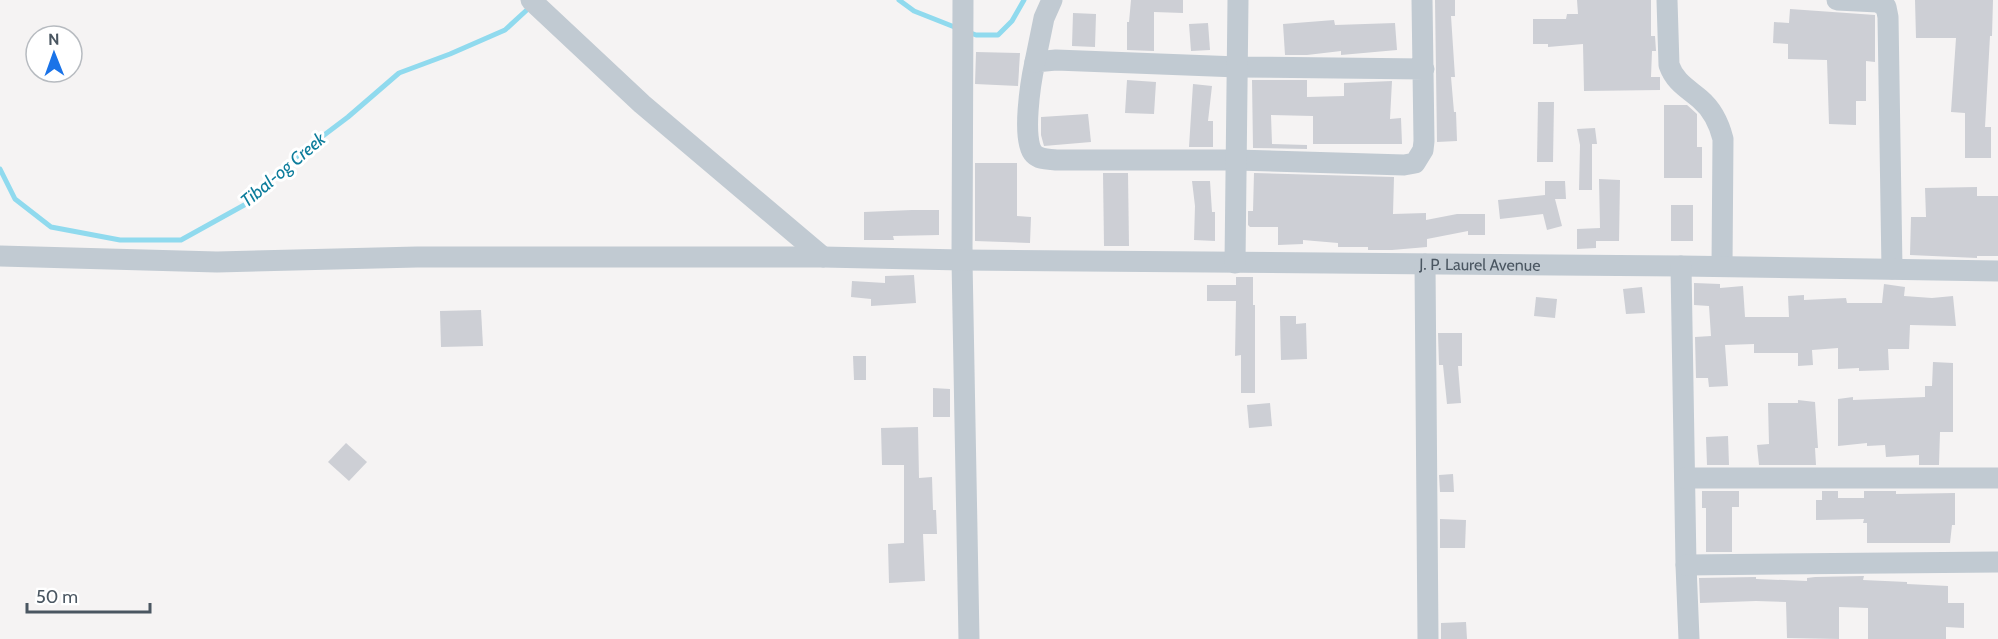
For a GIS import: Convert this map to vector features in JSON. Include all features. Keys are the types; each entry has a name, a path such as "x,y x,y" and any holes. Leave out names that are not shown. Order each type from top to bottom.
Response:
{"street":[{"path":"531,0 642,104 823,257"},
{"path":"963,0 962,260 969,639"},
{"path":"1052,0 1044,18 1030,83 1028,141 1032,152 1040,158 1404,165 1414,163 1423,150 1424,141 1422,0"},
{"path":"1235,263 1238,0"},
{"path":"1667,0 1669,65 1672,74 1679,83 1702,100 1720,124 1723,139 1722,266"},
{"path":"1837,0 1878,2 1886,8 1888,17 1892,269"},
{"path":"1035,62 1056,60 1239,67 1424,69"},
{"name":"J. P. Laurel Avenue","path":"0,256 217,262 429,257 823,257 1998,271"},
{"path":"1425,264 1428,639"},
{"path":"1681,266 1689,639"},
{"path":"1685,478 1998,478"},
{"path":"1686,565 1998,562"}],"building":[{"path":"1131,0 1183,0 1183,13 1154,12 1154,51 1127,50 1127,22 1129,22"},
{"path":"1435,0 1455,0 1455,16 1451,16 1455,77 1451,77 1457,141 1437,142"},
{"path":"1577,0 1651,0 1651,36 1655,36 1656,51 1652,51 1651,77 1660,77 1660,90 1584,91 1583,44 1548,47 1548,44 1533,44 1533,19 1566,19 1567,14 1578,14"},
{"path":"1915,0 1993,0 1985,127 1991,127 1991,158 1965,158 1965,113 1951,112 1956,38 1916,38"},
{"path":"1790,9 1875,15 1875,62 1866,61 1866,101 1856,101 1856,125 1829,124 1827,60 1788,59 1788,44 1773,43 1774,22 1789,23"},
{"path":"1073,13 1096,14 1095,47 1072,46"},
{"path":"1334,20 1335,25 1395,23 1397,50 1341,55 1341,51 1285,55 1283,24"},
{"path":"1208,23 1210,50 1191,51 1189,24"},
{"path":"976,52 1020,53 1018,86 975,84"},
{"path":"1127,80 1156,82 1154,114 1125,113"},
{"path":"1252,80 1307,80 1307,97 1344,96 1344,83 1392,81 1390,119 1401,118 1402,144 1313,144 1313,116 1271,115 1272,144 1307,145 1307,149 1253,148"},
{"path":"1193,84 1212,86 1208,121 1213,121 1213,147 1189,147"},
{"path":"1538,102 1554,102 1553,162 1537,162"},
{"path":"1664,105 1687,105 1697,114 1697,147 1702,147 1702,178 1664,178"},
{"path":"1088,114 1091,142 1044,146 1041,135 1041,117"},
{"path":"1595,128 1597,144 1592,144 1592,190 1579,190 1580,145 1577,129"},
{"path":"975,163 1017,163 1017,216 1031,217 1030,243 975,241"},
{"path":"1103,173 1128,173 1129,246 1104,246"},
{"path":"1254,173 1394,177 1393,214 1426,213 1426,220 1457,214 1485,214 1485,235 1468,235 1468,231 1427,239 1427,247 1392,250 1338,247 1338,243 1303,240 1303,244 1278,245 1278,227 1250,227 1248,225 1248,211 1253,211"},
{"path":"1599,179 1620,180 1619,241 1596,241 1596,248 1577,249 1577,229 1600,228"},
{"path":"1192,181 1210,181 1212,212 1215,212 1215,241 1194,240 1195,206"},
{"path":"1545,181 1565,181 1566,199 1555,199 1562,226 1547,230 1543,214 1500,219 1498,200 1545,195"},
{"path":"1977,187 1977,196 1998,196 1998,256 1977,256 1977,258 1910,255 1911,217 1926,217 1925,188"},
{"path":"1671,205 1693,205 1693,241 1671,241"},
{"path":"939,210 939,235 893,236 894,240 864,240 864,212"},
{"path":"914,275 916,303 871,306 871,299 851,297 852,281 885,283 885,276"},
{"path":"1236,277 1253,277 1255,393 1241,393 1241,355 1235,356 1236,301 1207,301 1207,285 1236,285"},
{"path":"1694,283 1720,284 1720,288 1743,286 1745,317 1789,317 1788,296 1804,295 1804,300 1846,298 1847,303 1882,303 1884,284 1905,287 1904,296 1932,298 1953,296 1956,326 1910,325 1909,349 1888,349 1889,370 1838,369 1838,348 1812,350 1813,365 1798,366 1798,353 1754,353 1754,344 1725,345 1728,386 1709,387 1708,378 1696,378 1695,337 1711,336 1709,306 1694,305"},
{"path":"1642,287 1645,313 1626,314 1623,289"},
{"path":"1536,297 1557,299 1555,318 1534,316"},
{"path":"481,310 483,346 441,347 440,311"},
{"path":"1280,316 1296,316 1296,324 1306,323 1307,359 1281,360"},
{"path":"1438,333 1462,333 1462,366 1458,366 1461,403 1447,404 1443,365 1439,365"},
{"path":"853,356 866,356 866,380 854,380"},
{"path":"1933,362 1953,363 1953,432 1940,432 1939,465 1919,465 1919,455 1886,457 1885,445 1867,446 1867,443 1838,446 1838,399 1925,397 1925,386 1932,386"},
{"path":"933,388 950,389 950,417 933,417"},
{"path":"1798,400 1815,402 1818,448 1815,448 1816,465 1759,465 1757,445 1769,444 1768,403 1798,403"},
{"path":"1270,403 1272,426 1249,428 1247,405"},
{"path":"918,427 919,478 932,477 933,510 936,510 937,534 923,534 925,581 889,583 888,544 904,543 904,465 882,465 881,428"},
{"path":"1728,436 1729,465 1707,465 1706,437"},
{"path":"346,443 367,462 349,481 328,462"},
{"path":"1453,474 1454,492 1440,492 1439,475"},
{"path":"1702,491 1739,491 1739,507 1732,507 1732,552 1706,552 1706,508 1702,508"},
{"path":"1822,491 1838,491 1838,498 1864,498 1864,491 1896,491 1896,494 1955,493 1955,525 1952,525 1950,543 1867,543 1867,523 1863,523 1864,519 1816,520 1816,500 1822,500"},
{"path":"1440,519 1466,520 1465,548 1440,548"},
{"path":"1864,576 1863,580 1948,586 1948,603 1964,603 1964,628 1946,627 1946,639 1868,639 1868,608 1839,607 1839,639 1787,638 1786,602 1700,603 1699,578 1756,577 1756,579 1807,581 1807,578 1815,577"},
{"path":"1466,622 1467,639 1441,639 1441,623"}],"waterway":[{"name":"Tibal-og Creek","path":"899,0 914,11 957,28"},
{"name":"Tibal-og Creek","path":"968,32 976,35 998,35 1012,21 1024,0"},
{"name":"Tibal-og Creek","path":"0,169 15,199 51,227 120,240 181,240 246,204 303,151 348,117 399,73 505,30 529,8"}]}
